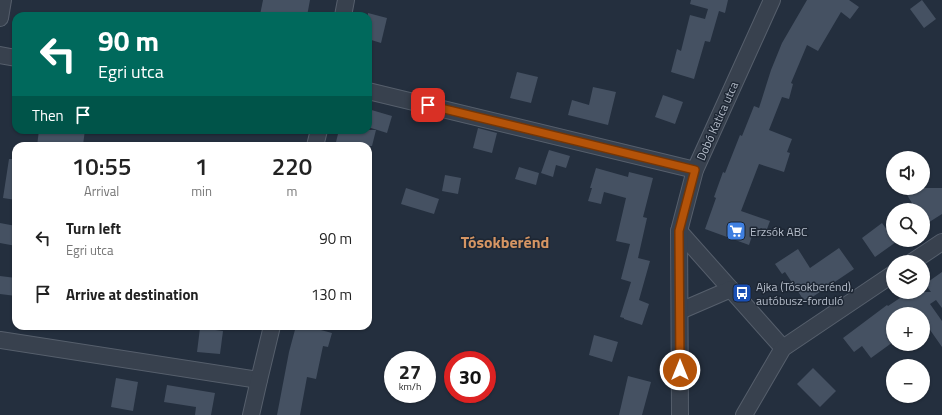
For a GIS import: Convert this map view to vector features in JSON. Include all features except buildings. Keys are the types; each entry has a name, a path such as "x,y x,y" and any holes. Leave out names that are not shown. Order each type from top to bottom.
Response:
{"street":[{"path":"0,18 3,0"},
{"path":"344,12 346,0"},
{"name":"Dobó Katica utca","path":"680,415 679,231 695,170 772,0"},
{"path":"0,55 12,57"},
{"path":"372,92 695,170"},
{"path":"679,231 783,348"},
{"path":"922,255 942,242"},
{"path":"744,415 783,348 886,279"},
{"path":"680,311 731,289"},
{"path":"251,415 271,330"},
{"path":"0,340 258,380"}],"place":[{"name":"Erzsók ABC","path":"736,231"},
{"name":"Ajka (Tósokberénd), autóbusz-forduló","path":"742,293"}],"district":[{"name":"Tósokberénd","path":"505,242"}],"route":[{"path":"428,105 695,170 679,231 680,370"}]}
